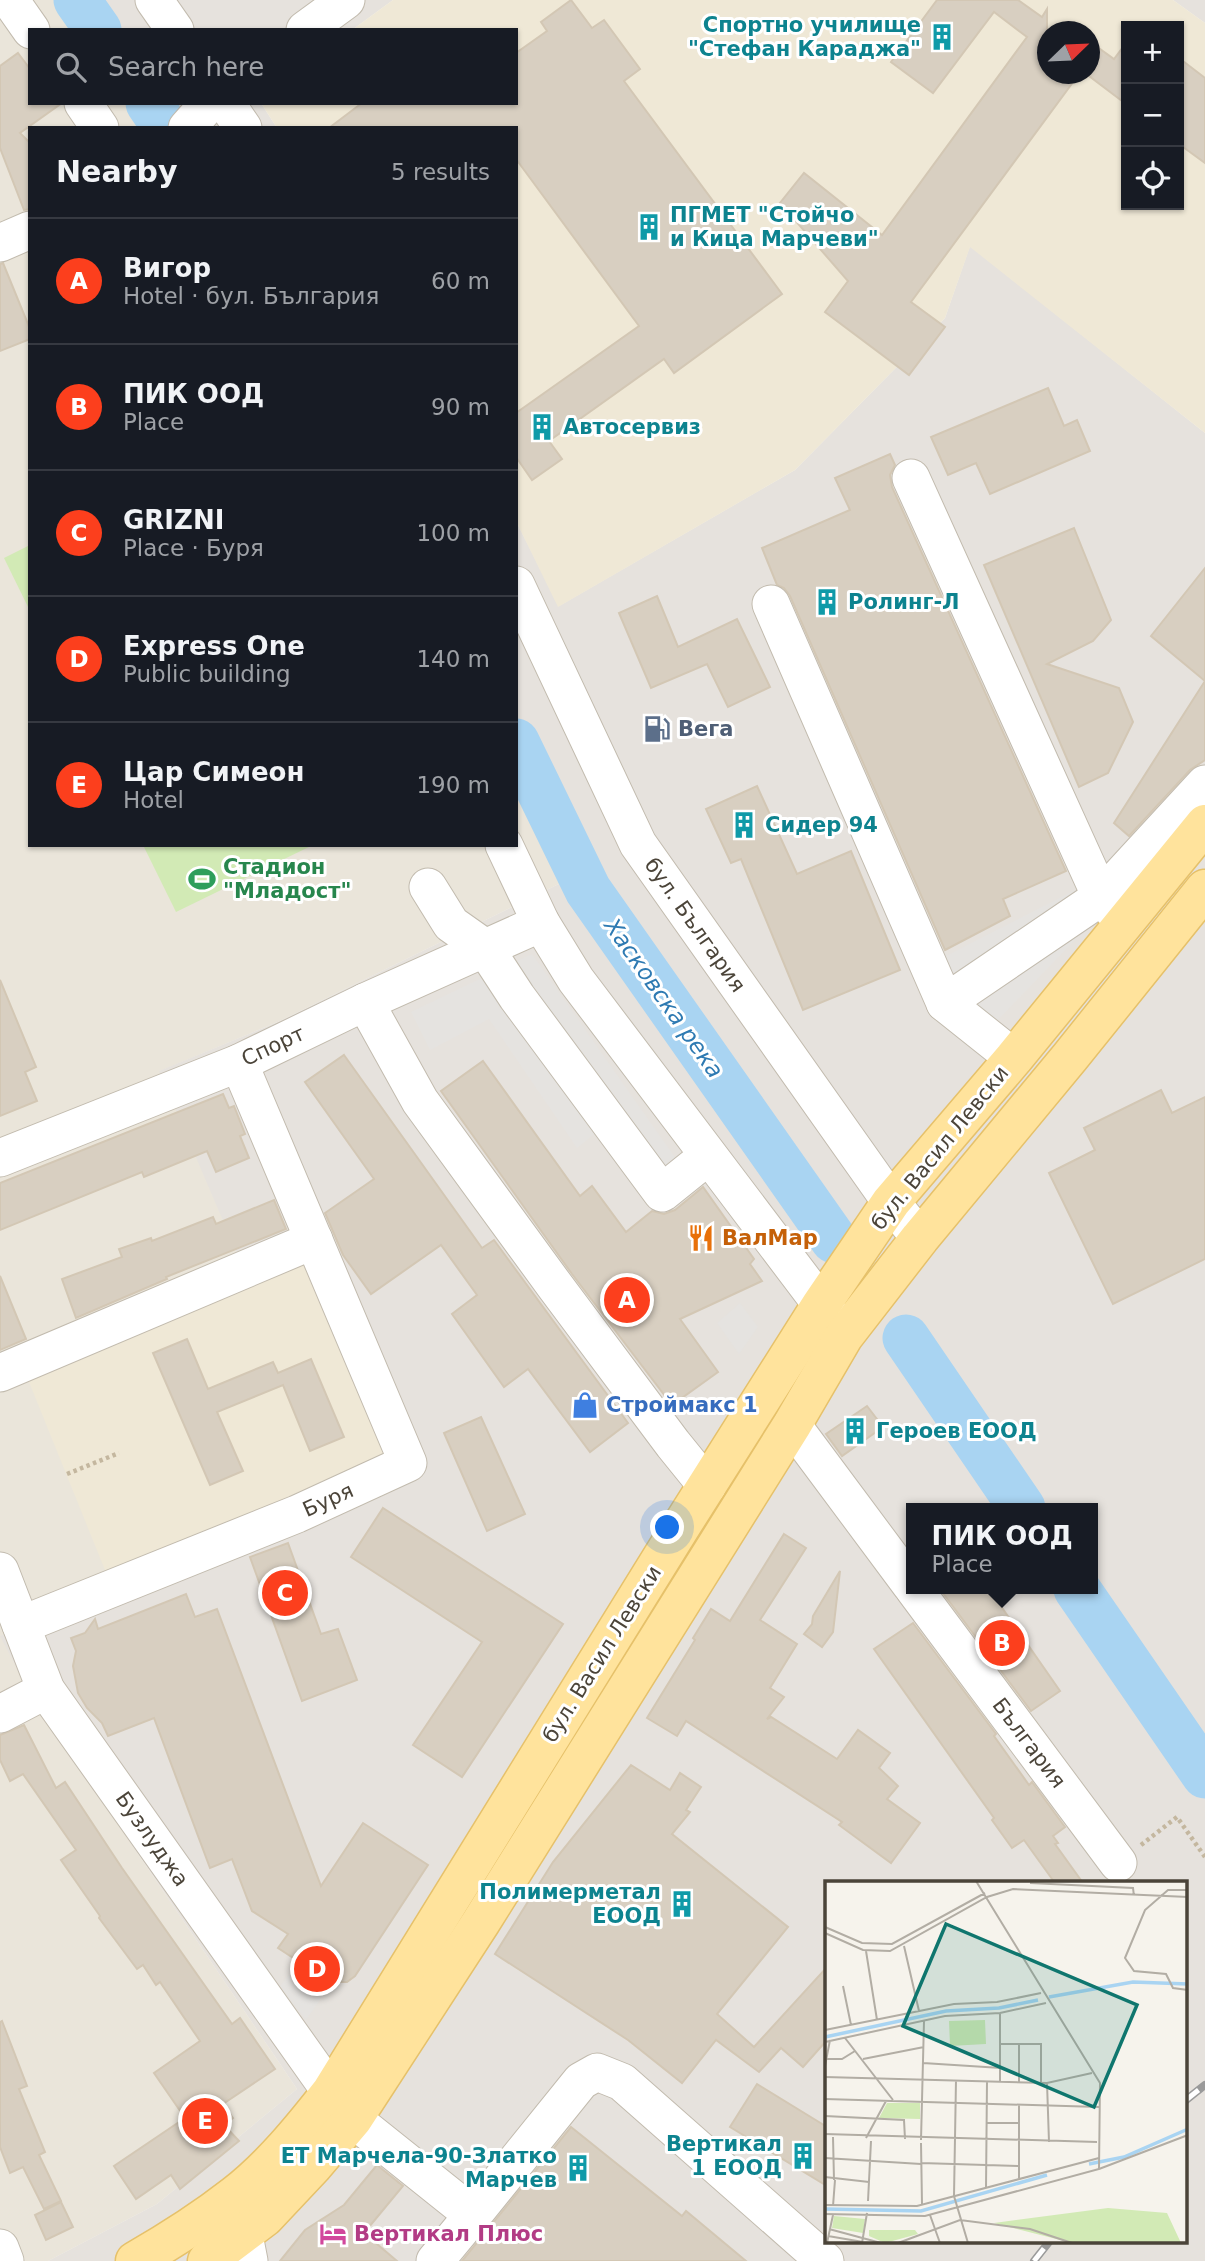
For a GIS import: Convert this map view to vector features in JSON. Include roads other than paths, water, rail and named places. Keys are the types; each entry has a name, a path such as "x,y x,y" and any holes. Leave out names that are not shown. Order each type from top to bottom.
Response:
{"main road":[{"name":"бул. Васил Левски","path":"207,2261 246,2248 265,2217 304,2177 342,2106 707,1486 821,1305 891,1202 1014,1058 1112,909 1205,824"},
{"name":"бул. Васил Левски","path":"135,2261 237,2194 269,2164 342,2106 481,1922 792,1425 844,1336 920,1238 1205,889"}],"street":[{"path":"154,0 174,28"},
{"path":"307,28 346,0"},
{"path":"84,105 99,126"},
{"path":"189,126 206,105"},
{"path":"227,105 242,126"},
{"path":"0,243 28,231"},
{"path":"911,478 1112,909"},
{"name":"бул. България","path":"518,589 638,844 891,1202 920,1238"},
{"path":"771,604 945,1003 1014,1058"},
{"path":"945,1003 1112,909 1205,784"},
{"path":"505,847 541,923 576,980 844,1336"},
{"path":"428,887 451,924 485,948 517,997 662,1193 708,1156"},
{"name":"Спорт","path":"0,1158 239,1063 365,1002 541,923"},
{"path":"365,1002 420,1101 555,1286 707,1486"},
{"name":"Буря","path":"21,1625 284,1519 408,1463 239,1063"},
{"path":"0,1373 314,1240"},
{"name":"България","path":"792,1425 906,1579"},
{"name":"Бузлуджа","path":"0,1571 46,1690 342,2106 474,2215"},
{"name":"България","path":"917,1594 1118,1863"},
{"path":"0,1714 46,1690"},
{"path":"435,2261 581,2081 597,2072 622,2082 825,2261"},
{"path":"0,2248 5,2261"}],"waterway":[{"name":"Хасковска река","path":"77,0 97,28"},
{"name":"Хасковска река","path":"150,105 165,126"},
{"name":"Хасковска река","path":"518,746 588,890 834,1240"},
{"name":"Хасковска река","path":"906,1338 1019,1503"},
{"name":"Хасковска река","path":"1080,1594 1205,1775"}],"railway":[{"path":"1188,2098 1205,2085"},
{"path":"1034,2261 1047,2244"}],"place":[{"name":"Спортно училище \"Стефан Караджа\"","path":"942,37"},
{"name":"ПГМЕТ \"Стойчо и Кица Марчеви\"","path":"649,227"},
{"name":"Автосервиз","path":"542,427"},
{"name":"Ролинг-Л","path":"827,602"},
{"name":"Вега","path":"657,729"},
{"name":"Сидер 94","path":"744,825"},
{"name":"Стадион \"Младост\"","path":"202,879"},
{"name":"ВалМар","path":"701,1238"},
{"name":"Вигор","path":"627,1300"},
{"name":"Строймакс 1","path":"585,1405"},
{"name":"Героев ЕООД","path":"855,1431"},
{"name":"GRIZNI","path":"285,1593"},
{"name":"ПИК ООД","path":"1002,1643"},
{"name":"Полимерметал ЕООД","path":"682,1904"},
{"name":"Express One","path":"317,1969"},
{"name":"Цар Симеон","path":"205,2121"},
{"name":"Вертикал 1 ЕООД","path":"803,2156"},
{"name":"ЕТ Марчела-90-Златко Марчев","path":"578,2168"},
{"name":"Вертикал Плюс","path":"333,2234"}]}
